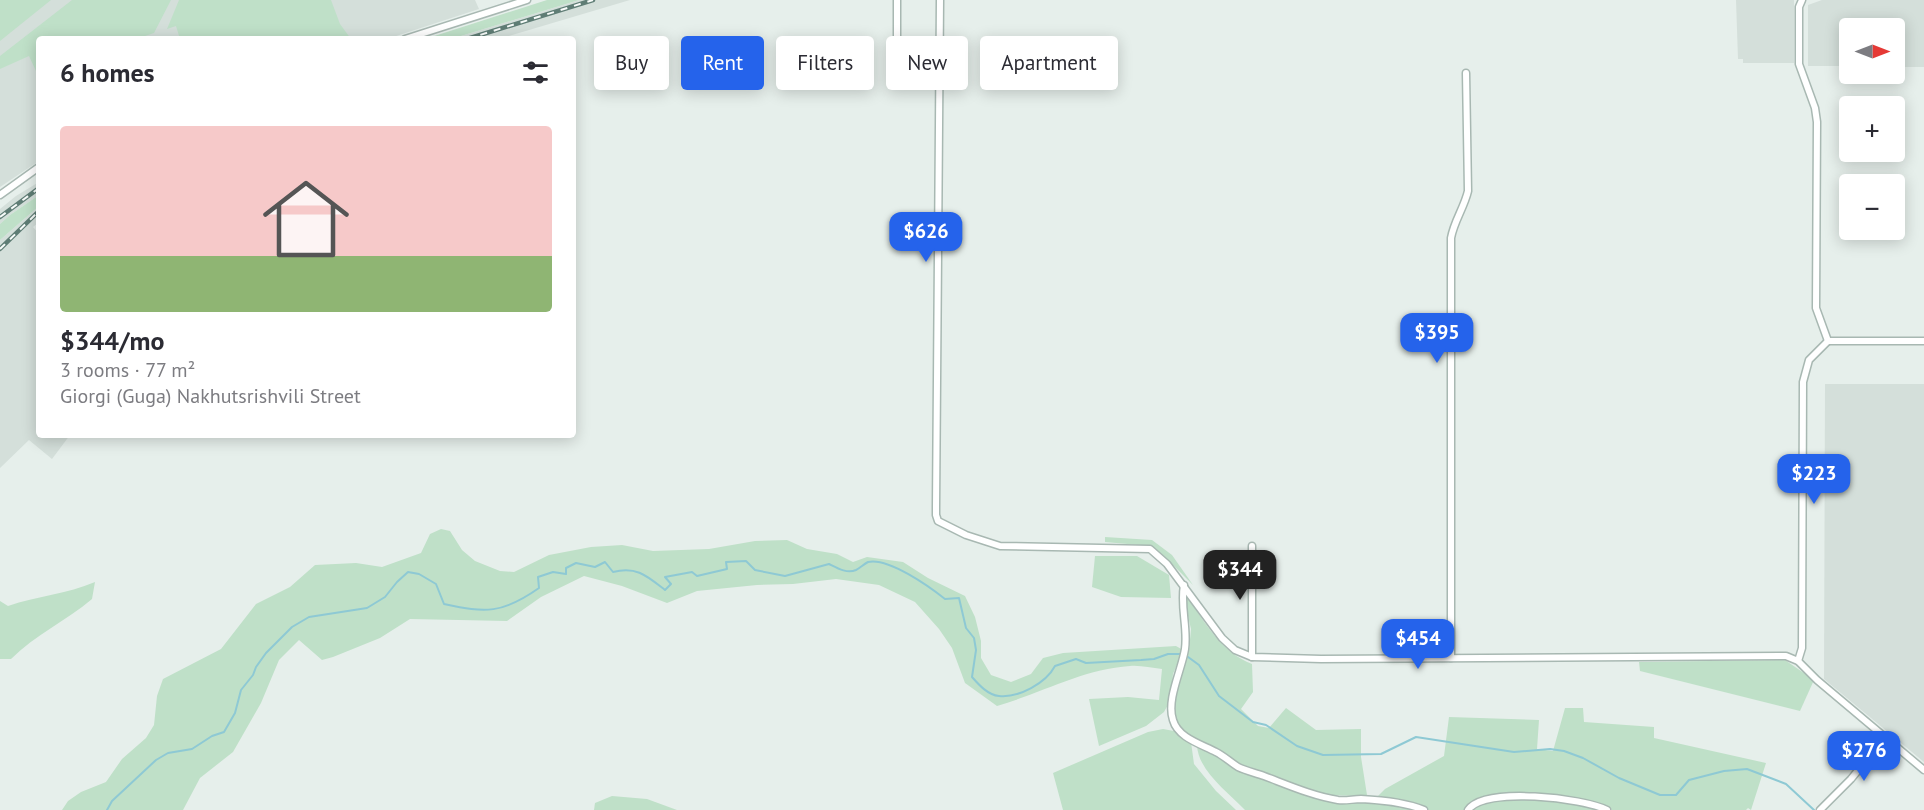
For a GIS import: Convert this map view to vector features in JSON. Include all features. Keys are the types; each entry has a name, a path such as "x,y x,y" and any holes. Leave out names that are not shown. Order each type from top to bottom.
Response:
{"street":[{"path":"414,36 527,0"},
{"path":"897,0 897,36"},
{"path":"940,0 936,507 938,521 966,535 1000,546 1150,549 1167,564 1184,585 1222,638 1235,650 1252,657 1321,659 1786,656 1798,661 1817,680 1924,770"},
{"path":"1802,0 1799,7 1799,64 1815,108 1817,122 1816,308 1828,341"},
{"path":"1450,658 1451,238 1454,224 1466,202 1468,191 1466,73"},
{"path":"0,195 36,169"},
{"path":"1798,661 1802,648 1803,382 1809,360 1828,341 1924,340"},
{"path":"1252,546 1252,657"},
{"path":"1184,585 1182,600 1187,631 1172,707 1172,719 1178,731 1224,756 1239,768 1321,796 1341,800 1361,799 1389,802 1424,810"},
{"path":"1820,810 1851,779 1886,736"},
{"path":"1468,810 1488,799 1534,795 1607,810"}],"shaded area":[{"path":"0,0 475,0 479,9 396,36 36,36 36,163 0,187"},
{"path":"579,0 630,0 509,36 461,36"},
{"path":"1736,0 1794,0 1794,63 1743,63 1743,59 1738,59"},
{"path":"1822,0 1924,0 1924,67 1905,67 1905,18 1839,18 1839,66 1808,66 1808,5"},
{"path":"36,184 36,197 0,224 0,209"},
{"path":"36,209 36,224 33,227 36,230 36,438 68,438 52,459 29,440 0,468 0,240"},
{"path":"1825,384 1924,384 1924,762 1824,679"}],"green space":[{"path":"0,0 51,0 0,41"},
{"path":"72,0 171,0 154,33 145,36 36,36 36,71 29,56 0,69 0,56"},
{"path":"179,0 331,0 340,24 349,36 179,36 176,26 167,29"},
{"path":"547,0 579,0 461,36 434,36"},
{"path":"36,197 36,209 0,240 0,224"},
{"path":"441,529 450,531 462,550 475,561 500,571 514,572 549,555 591,547 622,545 653,551 709,549 755,541 787,540 807,549 837,554 853,562 867,557 903,562 928,578 965,596 975,617 981,641 981,658 991,675 1011,682 1031,674 1043,658 1063,653 1176,646 1183,650 1173,674 1170,701 1164,712 1146,726 1099,746 1089,699 1128,697 1159,700 1162,669 1134,666 1113,668 1079,677 997,706 965,683 952,648 915,602 879,585 836,579 757,585 697,591 667,603 622,586 584,576 541,597 507,621 410,619 380,638 322,660 299,640 279,660 261,703 233,752 200,778 183,810 62,810 68,801 81,792 106,782 122,759 146,738 154,725 157,696 163,679 221,649 256,604 290,587 315,565 356,563 382,567 421,553 430,534"},
{"path":"1105,537 1152,540 1172,555 1193,585 1163,555 1150,546 1105,542"},
{"path":"1095,556 1137,556 1169,575 1171,598 1121,597 1092,587"},
{"path":"95,582 92,599 11,659 0,659 0,601 8,606"},
{"path":"1188,598 1223,645 1241,659 1252,664 1253,692 1241,709 1258,726 1269,728 1286,708 1316,730 1361,729 1361,757 1367,795 1377,797 1385,789 1444,756 1449,717 1539,720 1537,749 1553,751 1565,708 1583,708 1584,722 1654,727 1654,738 1766,763 1751,810 1748,808 1746,810 1612,810 1602,804 1570,798 1509,793 1490,795 1475,801 1464,810 1429,810 1414,803 1362,796 1323,795 1240,766 1229,756 1180,730 1175,719 1174,707 1180,671 1189,651 1191,629 1185,603"},
{"path":"1785,660 1814,680 1800,711 1640,671 1639,662"},
{"path":"1163,729 1174,731 1191,742 1194,764 1216,791 1236,810 1063,810 1053,773 1148,732"},
{"path":"1197,745 1259,777 1321,800 1343,803 1364,802 1419,810 1245,810 1208,772 1199,755"},
{"path":"612,796 647,799 677,810 594,810 595,803"},
{"path":"1537,799 1573,803 1597,810 1471,810 1489,801"}],"waterway":[{"path":"107,810 112,801 156,760 168,753 192,749 212,736 224,732 235,713 241,690 266,653 292,627 309,617 367,608 385,597 408,572 419,574 436,584 444,604 483,610 504,607 526,597 539,588 538,577 553,572 566,574 566,568 576,563 595,567 605,562 613,572 635,571 665,590 671,584 665,577 692,572 697,576 727,569 726,562 746,561 755,570 785,576 829,564 842,570 853,571 868,562 876,562 897,568 945,599 959,598 966,628 974,638 976,650 972,677 991,694 999,696 1023,692 1039,683 1055,666 1076,659 1086,663 1154,659 1168,654 1184,654 1199,665 1219,696 1253,722 1266,725 1297,746 1323,755 1381,754 1416,737 1514,752 1550,749 1583,758 1619,778 1660,795 1676,795 1689,780 1724,771 1747,769 1786,784 1814,810"}],"railway":[{"path":"477,36 593,0"},
{"path":"0,217 36,190"},
{"path":"0,249 36,214"}]}
